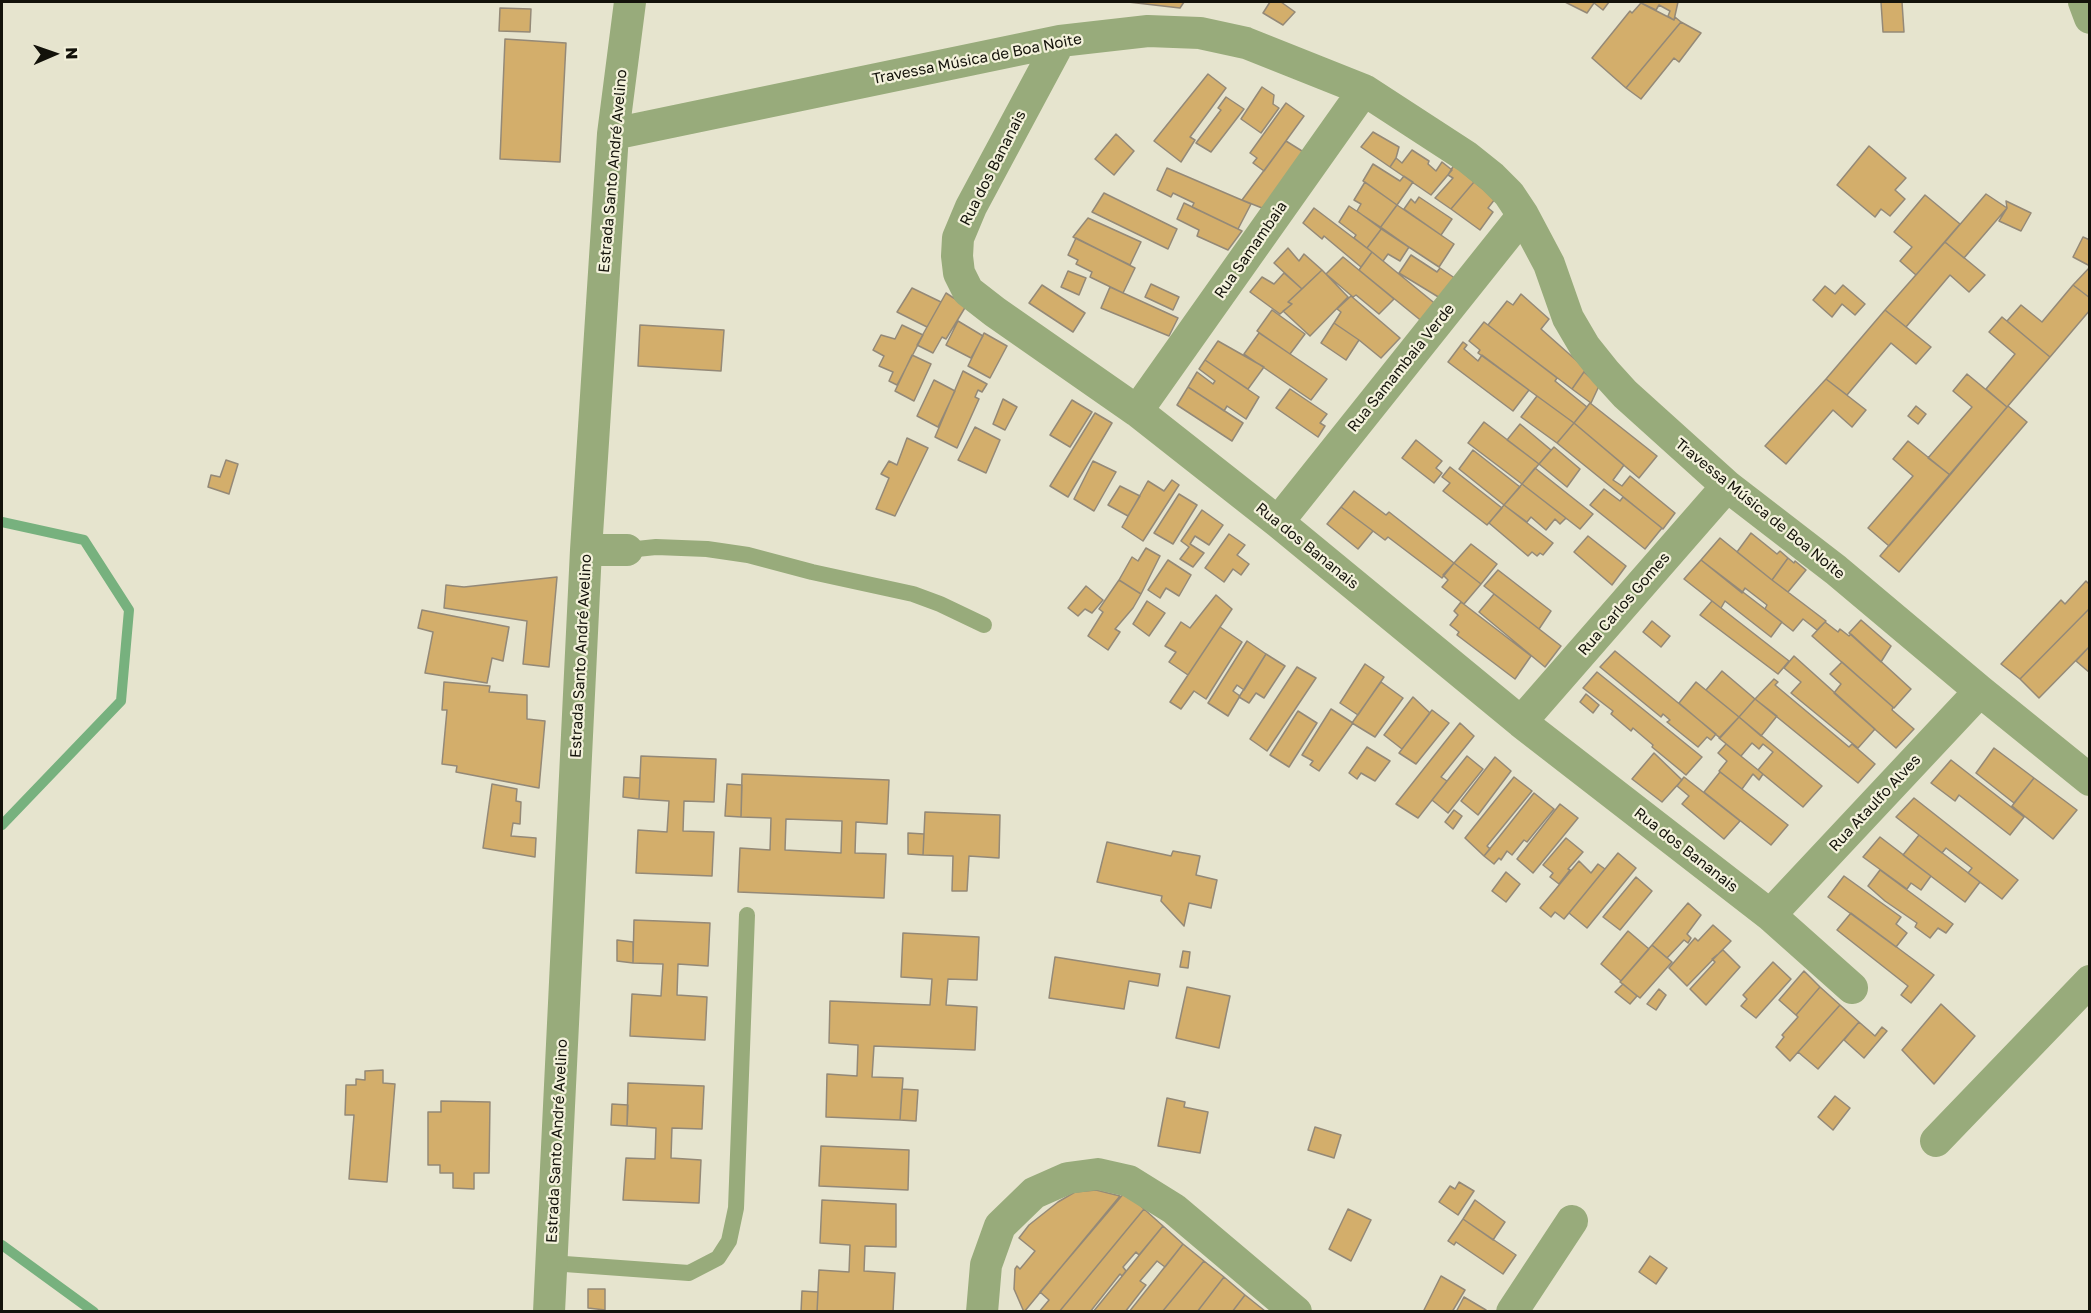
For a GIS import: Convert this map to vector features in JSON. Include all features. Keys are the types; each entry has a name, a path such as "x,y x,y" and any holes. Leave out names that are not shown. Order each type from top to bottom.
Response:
{"street":[{"name":"Estrada Santo André Avelino","path":"549,1311 586,550 613,134 630,2"},
{"path":"2084,2 2090,18"},
{"name":"Travessa Música de Boa Noite","path":"613,134 1060,40 1148,31 1200,33 1246,43 1364,90 1467,157 1509,194 1523,214 1549,264 1568,318 1585,347 1625,394 1726,486 1836,570 2090,780"},
{"name":"Rua dos Bananais","path":"1060,40 962,227 957,247 959,273 968,291 1137,411 1278,522 1521,722 1770,915 1852,988"},
{"name":"Rua Samambaia","path":"1137,411 1364,90"},
{"name":"Rua Samambaia Verde","path":"1278,522 1523,214"},
{"name":"Rua Carlos Gomes","path":"1521,722 1726,486"},
{"path":"586,550 627,550"},
{"name":"Rua Ataulfo Alves","path":"1770,915 1980,691"},
{"path":"1936,1141 2090,981"},
{"path":"982,1311 986,1265 1000,1226 1034,1193 1068,1178 1098,1174 1129,1181 1174,1209 1296,1311"},
{"path":"1512,1311 1572,1221"}],"lane":[{"path":"627,550 656,547 707,549 748,555 913,594 984,625"},
{"path":"550,1263 689,1273 718,1258 729,1241 736,1208 747,915"}],"building":[{"path":"1128,2 1184,2 1180,8"},
{"path":"1270,2 1281,2 1295,12 1283,25 1263,13"},
{"path":"1565,2 1609,2 1603,10 1594,3 1587,13"},
{"path":"1639,2 1678,2 1674,20 1668,16 1670,11 1659,5 1656,10"},
{"path":"1881,2 1902,2 1904,32 1883,32"},
{"path":"1641,3 1674,20 1675,17 1681,22 1626,88 1592,58 1630,11 1632,13"},
{"path":"500,8 531,9 530,32 499,31"},
{"path":"1681,22 1701,33 1679,62 1674,58 1641,99 1626,88"},
{"path":"505,39 566,43 560,162 500,159"},
{"path":"1208,74 1226,88 1190,137 1195,140 1181,162 1154,141"},
{"path":"1262,87 1274,95 1273,104 1279,108 1261,133 1241,119"},
{"path":"1226,97 1244,109 1211,152 1196,143 1221,110 1218,108"},
{"path":"1286,103 1304,116 1264,171 1253,163 1257,158 1250,153"},
{"path":"1373,132 1399,147 1390,167 1361,147"},
{"path":"1116,134 1134,151 1114,175 1095,159"},
{"path":"1286,141 1310,156 1262,208 1242,200"},
{"path":"1869,146 1906,178 1895,190 1905,199 1890,216 1881,209 1875,217 1837,185"},
{"path":"1412,150 1429,161 1428,164 1436,171 1442,162 1452,170 1431,195 1390,167 1396,158 1402,163"},
{"path":"1373,164 1400,181 1404,176 1413,182 1397,205 1363,181"},
{"path":"1454,165 1474,182 1451,209 1435,198 1453,178 1448,175"},
{"path":"1167,168 1251,204 1238,229 1192,207 1194,203 1173,193 1171,197 1157,190"},
{"path":"1365,182 1397,205 1380,228 1357,211 1361,204 1354,200"},
{"path":"1474,182 1495,199 1488,208 1493,212 1480,230 1451,209"},
{"path":"1104,193 1177,229 1168,249 1092,212"},
{"path":"1986,194 2007,208 1964,258 1945,242"},
{"path":"1925,195 1960,224 1916,275 1900,261 1912,247 1894,232"},
{"path":"1419,197 1452,219 1441,235 1404,209 1411,199 1415,203"},
{"path":"2006,201 2031,213 2021,231 1999,221 2007,208"},
{"path":"1184,203 1242,231 1228,250 1197,236 1199,230 1177,219"},
{"path":"1397,205 1454,244 1439,267 1380,228"},
{"path":"1349,206 1382,228 1367,248 1354,238 1356,235 1339,222"},
{"path":"1314,208 1372,252 1361,267 1324,236 1322,239 1303,223"},
{"path":"1088,218 1141,242 1130,265 1073,237"},
{"path":"1382,228 1409,247 1400,261 1388,254 1383,261 1367,248"},
{"path":"2083,237 2090,240 2090,266 2073,257"},
{"path":"1076,238 1135,268 1123,293 1090,277 1092,272 1076,264 1078,260 1068,255"},
{"path":"1945,242 1985,275 1969,292 1950,275 1906,327 1885,310"},
{"path":"1288,248 1299,261 1304,254 1322,270 1302,289 1274,263"},
{"path":"1372,252 1438,306 1424,323 1359,270"},
{"path":"1411,255 1437,272 1440,268 1459,281 1440,298 1399,273"},
{"path":"1343,257 1394,299 1379,314 1356,295 1353,297 1326,274"},
{"path":"2090,267 2090,298 2073,285"},
{"path":"1322,270 1348,297 1310,336 1283,311 1292,304 1288,302"},
{"path":"1068,271 1086,278 1079,295 1061,287"},
{"path":"1284,273 1302,289 1288,302 1292,304 1280,314 1250,292 1262,277 1274,284"},
{"path":"1151,284 1179,297 1173,310 1145,297"},
{"path":"1042,285 1085,313 1073,332 1029,303"},
{"path":"1843,285 1865,304 1855,315 1842,304 1832,317 1813,300 1825,286 1835,294"},
{"path":"2073,285 2090,298 2090,310 2050,357 2007,321 2021,305 2042,322"},
{"path":"1110,287 1178,318 1169,336 1101,308"},
{"path":"912,288 941,302 927,327 897,312"},
{"path":"946,293 966,306 946,339 942,337 933,353 917,345"},
{"path":"1521,294 1549,319 1541,329 1586,369 1572,389 1488,325 1507,301 1513,305"},
{"path":"1351,296 1400,338 1381,358 1334,323 1341,312 1337,309"},
{"path":"1272,310 1305,334 1290,354 1257,331"},
{"path":"1885,310 1931,347 1916,364 1891,343 1847,395 1826,379"},
{"path":"2002,317 2050,357 2007,407 1986,389 2015,354 1989,332"},
{"path":"958,321 983,336 971,358 946,345"},
{"path":"1484,322 1557,378 1555,381 1587,407 1574,423 1478,353 1480,350 1469,341"},
{"path":"1334,323 1359,340 1346,360 1321,343"},
{"path":"640,325 724,330 721,371 638,366"},
{"path":"902,325 923,335 897,385 889,381 893,372 879,366 884,356 873,350 881,335 895,339"},
{"path":"984,333 1007,346 990,378 968,366"},
{"path":"1259,333 1327,379 1311,400 1244,354"},
{"path":"1218,341 1264,367 1248,389 1205,360"},
{"path":"1463,342 1467,345 1464,349 1478,361 1482,355 1529,390 1513,411 1448,362"},
{"path":"912,355 931,364 914,401 895,391"},
{"path":"1205,360 1259,397 1246,419 1227,406 1224,411 1188,387 1197,372 1213,384 1215,381 1199,369"},
{"path":"963,371 987,384 982,392 978,390 975,397 979,399 957,448 935,437"},
{"path":"1584,372 1599,386 1591,403 1572,389"},
{"path":"1967,374 2007,407 1950,475 1928,458 1972,407 1953,391"},
{"path":"1826,379 1866,410 1852,427 1833,410 1786,464 1765,446"},
{"path":"934,380 955,391 938,427 917,416"},
{"path":"1188,387 1243,423 1232,441 1177,405"},
{"path":"1290,389 1327,414 1320,423 1325,426 1318,437 1276,408"},
{"path":"1537,396 1574,423 1557,443 1521,417"},
{"path":"1003,399 1017,407 1005,430 993,424"},
{"path":"1072,400 1092,412 1070,447 1050,435"},
{"path":"1590,403 1657,456 1639,478 1574,423"},
{"path":"1916,406 1926,414 1918,424 1908,416"},
{"path":"2008,406 2027,422 1899,572 1880,556"},
{"path":"1095,413 1112,423 1068,497 1050,486"},
{"path":"1484,422 1539,464 1522,484 1468,443"},
{"path":"1574,423 1624,465 1613,480 1622,486 1630,476 1675,513 1663,529 1557,443"},
{"path":"1520,424 1551,450 1539,464 1507,440"},
{"path":"975,427 1000,440 986,473 958,460"},
{"path":"907,438 928,448 895,516 876,509 889,478 881,474 889,461 897,465"},
{"path":"1416,440 1442,461 1436,468 1442,473 1434,483 1402,458"},
{"path":"1908,441 1950,475 1889,546 1868,528 1913,476 1893,459"},
{"path":"1554,447 1580,469 1567,487 1539,464"},
{"path":"1473,450 1520,487 1504,505 1459,469"},
{"path":"226,460 238,464 229,494 208,487 211,475 220,477"},
{"path":"1093,461 1116,472 1094,511 1074,499"},
{"path":"1450,467 1502,508 1487,525 1443,491 1450,483 1442,477"},
{"path":"1535,468 1593,514 1580,529 1522,484"},
{"path":"1172,480 1179,485 1143,541 1122,527 1148,481 1164,491"},
{"path":"1522,484 1566,518 1560,524 1555,519 1546,530 1531,517 1527,522 1504,505"},
{"path":"1120,486 1140,496 1128,516 1108,505"},
{"path":"1604,489 1620,501 1623,497 1662,528 1645,549 1590,505"},
{"path":"1354,491 1386,515 1389,512 1454,563 1442,578 1388,537 1385,540 1341,507"},
{"path":"1179,494 1197,505 1173,544 1154,533"},
{"path":"1504,505 1553,543 1543,555 1540,553 1537,556 1532,552 1528,556 1489,523"},
{"path":"1341,507 1373,531 1358,549 1327,524"},
{"path":"1202,510 1223,525 1209,545 1195,536 1190,544 1204,553 1193,567 1180,559 1189,547 1181,541"},
{"path":"1751,533 1777,554 1780,551 1788,558 1772,580 1737,552"},
{"path":"1229,534 1245,545 1237,555 1249,564 1241,575 1233,569 1224,582 1205,568"},
{"path":"1588,536 1626,566 1612,585 1574,552"},
{"path":"1720,538 1826,621 1817,630 1803,619 1793,631 1765,609 1767,605 1745,588 1742,593 1701,560"},
{"path":"1471,544 1497,564 1481,584 1454,563"},
{"path":"1146,548 1160,556 1141,594 1119,580 1132,557 1138,561"},
{"path":"1788,558 1806,570 1788,592 1772,580"},
{"path":"1168,560 1191,575 1179,596 1166,588 1160,598 1148,590"},
{"path":"1701,560 1782,622 1771,637 1725,601 1721,608 1684,579"},
{"path":"1454,563 1481,584 1464,604 1442,587 1448,580 1443,575"},
{"path":"1498,570 1551,611 1539,629 1484,586"},
{"path":"557,577 549,667 523,664 527,621 444,608 446,585 464,587"},
{"path":"1119,580 1141,594 1133,608 1115,629 1120,632 1108,650 1088,636 1103,612 1099,609"},
{"path":"2086,581 2090,585 2090,608 2020,679 2001,664 2061,600 2065,604"},
{"path":"1086,586 1103,600 1092,613 1085,609 1078,616 1068,608"},
{"path":"1494,594 1561,646 1545,667 1479,612"},
{"path":"1216,595 1232,609 1188,675 1169,662 1176,652 1165,646 1181,622 1190,628"},
{"path":"1147,601 1165,613 1149,636 1133,624"},
{"path":"1712,601 1789,661 1778,674 1700,615"},
{"path":"1461,602 1531,656 1515,679 1457,635 1459,632 1450,625 1458,615 1454,611"},
{"path":"2089,609 2090,646 2039,698 2020,679"},
{"path":"422,610 509,627 503,661 492,658 487,683 425,673 433,632 418,628"},
{"path":"1861,620 1891,646 1881,662 1849,633"},
{"path":"1652,621 1670,636 1661,647 1643,632"},
{"path":"1825,622 1838,632 1840,629 1849,636 1851,634 1911,689 1894,708 1812,636"},
{"path":"1220,627 1242,642 1206,699 1194,691 1181,709 1170,702"},
{"path":"1247,641 1266,654 1244,690 1237,685 1233,691 1240,696 1228,716 1208,703"},
{"path":"2088,648 2090,650 2090,673 2076,661"},
{"path":"1615,651 1716,734 1711,740 1707,737 1698,747 1667,722 1670,720 1663,714 1661,717 1600,667"},
{"path":"1266,654 1285,666 1264,698 1256,693 1249,703 1239,697"},
{"path":"1794,656 1875,729 1858,748 1791,693 1801,682 1784,668"},
{"path":"1842,662 1914,729 1896,748 1834,693 1841,684 1830,674"},
{"path":"1365,664 1384,677 1358,715 1340,703"},
{"path":"1297,667 1316,678 1267,751 1250,739"},
{"path":"1722,671 1755,699 1739,717 1706,690"},
{"path":"1597,672 1702,757 1686,775 1633,728 1631,731 1611,714 1613,711 1583,688"},
{"path":"1774,679 1778,682 1775,685 1849,747 1852,744 1875,764 1858,783 1755,699"},
{"path":"444,682 490,686 489,692 527,695 527,719 545,721 539,788 456,772 457,766 442,764 447,710 442,710"},
{"path":"1381,682 1403,698 1375,737 1352,723"},
{"path":"1696,682 1739,717 1720,738 1679,703"},
{"path":"1586,694 1599,705 1593,713 1580,702"},
{"path":"1413,697 1430,713 1402,749 1384,735"},
{"path":"1755,699 1777,716 1761,736 1739,717"},
{"path":"1331,709 1353,723 1319,771 1310,765 1313,761 1302,755"},
{"path":"1432,710 1449,723 1416,764 1399,753"},
{"path":"1298,711 1317,723 1289,767 1270,755"},
{"path":"1739,717 1822,786 1803,807 1758,770 1773,752 1763,744 1759,749 1752,743 1741,756 1719,738"},
{"path":"1460,723 1474,736 1441,777 1447,781 1418,818 1396,804"},
{"path":"1726,744 1763,774 1759,780 1753,774 1742,789 1719,771 1727,761 1718,753"},
{"path":"1367,747 1390,761 1375,781 1361,773 1357,779 1349,773"},
{"path":"1994,748 2034,778 2014,803 1976,773"},
{"path":"1654,753 1682,780 1662,802 1632,779"},
{"path":"641,756 716,759 714,802 684,801 683,831 714,832 712,876 636,873 638,830 667,832 669,801 639,799"},
{"path":"1467,756 1483,769 1448,813 1432,800"},
{"path":"1495,757 1511,771 1478,815 1461,801"},
{"path":"1951,760 2024,817 2010,835 1959,795 1955,801 1931,783"},
{"path":"1720,772 1788,825 1771,845 1704,792"},
{"path":"742,774 889,780 887,824 856,822 855,853 886,854 884,898 738,892 740,848 770,850 771,818 741,817","holes":["786,819 842,821 841,853 785,850"]},
{"path":"624,777 640,778 639,799 623,797"},
{"path":"1514,777 1532,791 1487,846 1490,849 1484,856 1465,838"},
{"path":"1684,777 1740,821 1724,839 1682,804 1689,796 1677,786"},
{"path":"2034,778 2077,810 2053,839 2012,806"},
{"path":"492,784 517,789 516,801 521,802 520,824 513,823 511,836 536,838 535,857 483,848"},
{"path":"727,784 742,785 741,817 725,816"},
{"path":"1534,793 1554,809 1527,842 1524,840 1512,855 1507,851 1501,860 1499,858 1494,864 1484,856"},
{"path":"1914,798 2018,880 2002,899 1968,873 1972,868 1946,848 1942,853 1896,817"},
{"path":"1560,804 1578,818 1533,873 1517,859"},
{"path":"1454,810 1462,816 1453,829 1445,822"},
{"path":"925,812 1000,815 999,858 969,856 967,891 952,891 953,856 923,855"},
{"path":"908,833 924,834 923,855 908,854"},
{"path":"1919,835 1980,882 1965,902 1903,855"},
{"path":"1880,837 1931,876 1921,890 1911,883 1907,889 1863,857"},
{"path":"1566,838 1583,852 1559,884 1550,877 1553,873 1543,865"},
{"path":"1107,842 1171,856 1173,851 1200,856 1196,875 1217,880 1211,908 1189,903 1184,926 1161,901 1162,896 1097,882"},
{"path":"1618,853 1636,868 1587,928 1569,913"},
{"path":"1579,861 1591,873 1598,864 1605,869 1564,919 1555,912 1551,917 1540,908"},
{"path":"1880,870 1953,924 1946,933 1938,928 1930,938 1915,927 1917,923 1868,886"},
{"path":"1506,872 1520,884 1506,902 1492,891"},
{"path":"1844,876 1901,917 1896,924 1907,933 1896,947 1828,897"},
{"path":"1636,877 1652,891 1620,930 1603,917"},
{"path":"1688,903 1701,915 1687,934 1691,938 1688,943 1684,940 1667,958 1652,945"},
{"path":"1851,913 1934,975 1911,1003 1901,995 1908,986 1837,930"},
{"path":"634,920 710,923 708,966 678,964 677,995 707,997 705,1040 630,1036 632,994 661,996 663,964 633,963"},
{"path":"1713,925 1731,941 1687,986 1669,968 1695,938 1698,941"},
{"path":"1628,931 1649,949 1621,981 1601,964"},
{"path":"903,933 979,937 977,980 948,979 946,1005 977,1007 975,1050 874,1046 872,1077 903,1078 900,1120 826,1117 827,1074 857,1076 858,1045 829,1043 830,1001 930,1005 932,979 901,977"},
{"path":"617,940 633,942 633,963 617,961"},
{"path":"1652,945 1672,962 1640,998 1620,982"},
{"path":"1723,950 1740,967 1706,1005 1690,989 1715,962 1712,959"},
{"path":"1183,951 1190,952 1188,968 1180,967"},
{"path":"1055,957 1160,974 1158,986 1129,981 1124,1009 1049,998"},
{"path":"1773,962 1791,979 1756,1018 1741,1006 1747,999 1743,995"},
{"path":"1804,971 1820,987 1796,1015 1779,1000"},
{"path":"1623,984 1637,996 1630,1004 1615,992"},
{"path":"1187,987 1230,996 1219,1048 1176,1038"},
{"path":"1820,987 1840,1005 1790,1061 1776,1047 1784,1037 1782,1035 1798,1017 1796,1015"},
{"path":"1659,989 1666,995 1656,1010 1647,1004"},
{"path":"1941,1004 1975,1036 1934,1084 1902,1050"},
{"path":"1840,1005 1859,1022 1818,1069 1798,1052"},
{"path":"1859,1022 1875,1036 1882,1027 1887,1031 1864,1058 1844,1040"},
{"path":"383,1070 383,1083 395,1084 387,1182 349,1179 354,1115 345,1115 346,1085 356,1085 356,1079 365,1080 365,1071"},
{"path":"628,1083 704,1086 702,1129 672,1128 671,1158 701,1160 699,1203 623,1200 626,1158 655,1159 656,1128 627,1126"},
{"path":"902,1089 918,1090 916,1121 900,1120"},
{"path":"1835,1096 1850,1108 1833,1130 1818,1117"},
{"path":"1167,1098 1185,1102 1184,1107 1208,1112 1200,1153 1158,1146"},
{"path":"441,1101 490,1102 489,1173 474,1173 474,1189 453,1188 453,1173 440,1173 440,1165 428,1165 428,1112 441,1112"},
{"path":"612,1104 628,1105 627,1126 611,1125"},
{"path":"1315,1127 1341,1135 1334,1158 1308,1150"},
{"path":"821,1146 909,1150 908,1190 819,1186"},
{"path":"1459,1182 1474,1191 1458,1215 1439,1202 1450,1186 1455,1189"},
{"path":"1096,1190 1120,1196 1024,1312 1014,1289 1015,1269 1017,1266 1020,1269 1035,1251 1019,1238 1029,1225 1058,1202 1075,1192"},
{"path":"1125,1192 1144,1209 1059,1312 1039,1312 1049,1300 1040,1292"},
{"path":"822,1200 896,1204 896,1247 865,1246 864,1271 895,1273 893,1312 817,1312 819,1270 849,1272 850,1245 820,1243"},
{"path":"1475,1200 1505,1222 1493,1240 1463,1219"},
{"path":"1144,1209 1163,1226 1139,1255 1136,1252 1123,1267 1126,1271 1122,1276 1120,1274 1090,1312 1059,1312"},
{"path":"1348,1209 1371,1220 1351,1261 1329,1249"},
{"path":"1463,1219 1516,1255 1503,1274 1456,1242 1454,1245 1448,1241"},
{"path":"1163,1226 1183,1244 1165,1267 1157,1261 1140,1281 1146,1285 1125,1312 1093,1312"},
{"path":"1183,1244 1204,1261 1162,1312 1129,1312"},
{"path":"1650,1256 1667,1268 1656,1284 1639,1272"},
{"path":"1204,1261 1224,1277 1197,1312 1162,1312"},
{"path":"1441,1276 1465,1290 1452,1312 1423,1312"},
{"path":"1224,1277 1245,1295 1232,1312 1197,1312"},
{"path":"588,1289 605,1289 605,1310 588,1308"},
{"path":"802,1291 818,1292 817,1312 801,1312"},
{"path":"1245,1295 1265,1311 1232,1312"},
{"path":"1464,1297 1486,1310 1485,1312 1456,1312"}],"waterway":[{"path":"2,522 84,540 129,610 121,701 2,825"},
{"path":"2,1245 94,1312"}]}
